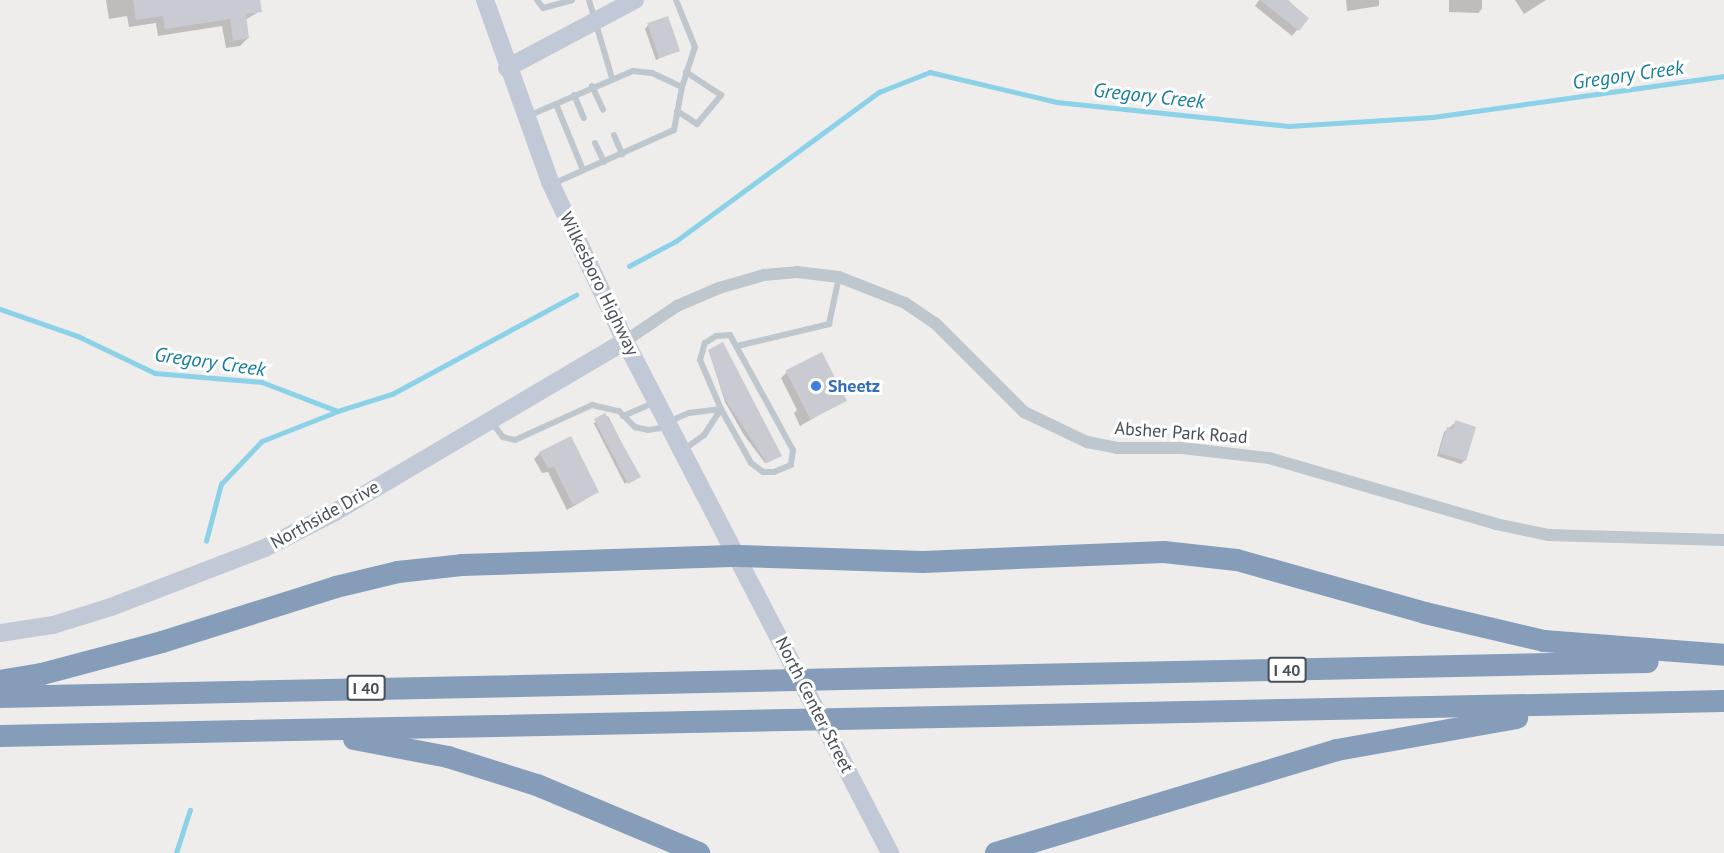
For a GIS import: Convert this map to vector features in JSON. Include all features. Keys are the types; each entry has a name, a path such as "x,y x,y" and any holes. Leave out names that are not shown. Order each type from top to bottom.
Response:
{"highway":[{"path":"0,681 42,674 162,642 336,587 398,572 462,565 739,556 923,562 1164,552 1237,560 1425,613 1544,641 1724,655"},
{"name":"I 40","path":"0,696 1724,661"},
{"path":"0,736 1724,701"},
{"path":"996,853 1338,750 1491,721 1645,703"},
{"path":"263,731 356,739 448,757 537,785 699,853"}],"main road":[{"path":"507,68 635,0"},
{"name":"Wilkesboro Highway","path":"488,2 507,68 551,184 625,341 739,556"},
{"name":"Northside Drive","path":"0,633 53,625 111,607 265,548 625,341"},
{"name":"North Center Street","path":"739,556 890,853"}],"street":[{"name":"Absher Park Road","path":"625,341 677,306 719,288 764,275 797,272 839,277 865,284 913,308 935,323 1024,412 1088,442 1117,448 1182,448 1269,458 1496,524 1548,535 1724,540"}],"lane":[{"path":"537,0 543,8 572,0"},
{"path":"589,0 612,78"},
{"path":"551,184 674,130 682,87 695,47 676,0"},
{"path":"526,117 592,86 633,71 652,73 682,87"},
{"path":"677,111 697,124 721,94 686,72"},
{"path":"592,86 603,110"},
{"path":"574,95 584,118"},
{"path":"556,104 583,170"},
{"path":"614,135 622,154"},
{"path":"595,143 604,162"},
{"path":"737,345 829,324 839,277"},
{"path":"730,335 793,450 791,465 764,472 751,463 721,410 700,360 705,343 716,336 730,335"},
{"path":"623,416 657,401"},
{"path":"490,420 503,437 515,440 592,405 623,416 642,429 669,424 689,413 721,410"},
{"path":"682,451 704,435 721,410"}],"building":[{"path":"133,0 260,0 262,12 246,14 249,38 233,41 230,19 165,29 163,16 136,20"},
{"path":"1260,0 1287,0 1309,18 1299,31"},
{"path":"668,16 680,51 659,58 647,23"},
{"path":"723,342 782,456 767,463 726,401 708,350"},
{"name":"Sheetz","path":"822,352 847,401 810,420 785,371"},
{"path":"605,413 641,477 628,484 594,419"},
{"path":"1455,420 1476,427 1466,461 1439,453 1447,427 1453,429"},
{"path":"571,436 599,492 573,505 554,467 548,468 539,452"}],"waterway":[{"name":"Gregory Creek","path":"629,266 676,241 879,92 930,72 1057,102 1289,126 1433,117 1724,76"},
{"name":"Gregory Creek","path":"0,309 78,336 155,373 262,382 338,411 392,394 576,295"},
{"path":"206,541 221,484 262,441 338,411"},
{"path":"176,853 190,810"}],"place":[{"name":"Sheetz","path":"816,386"}]}
